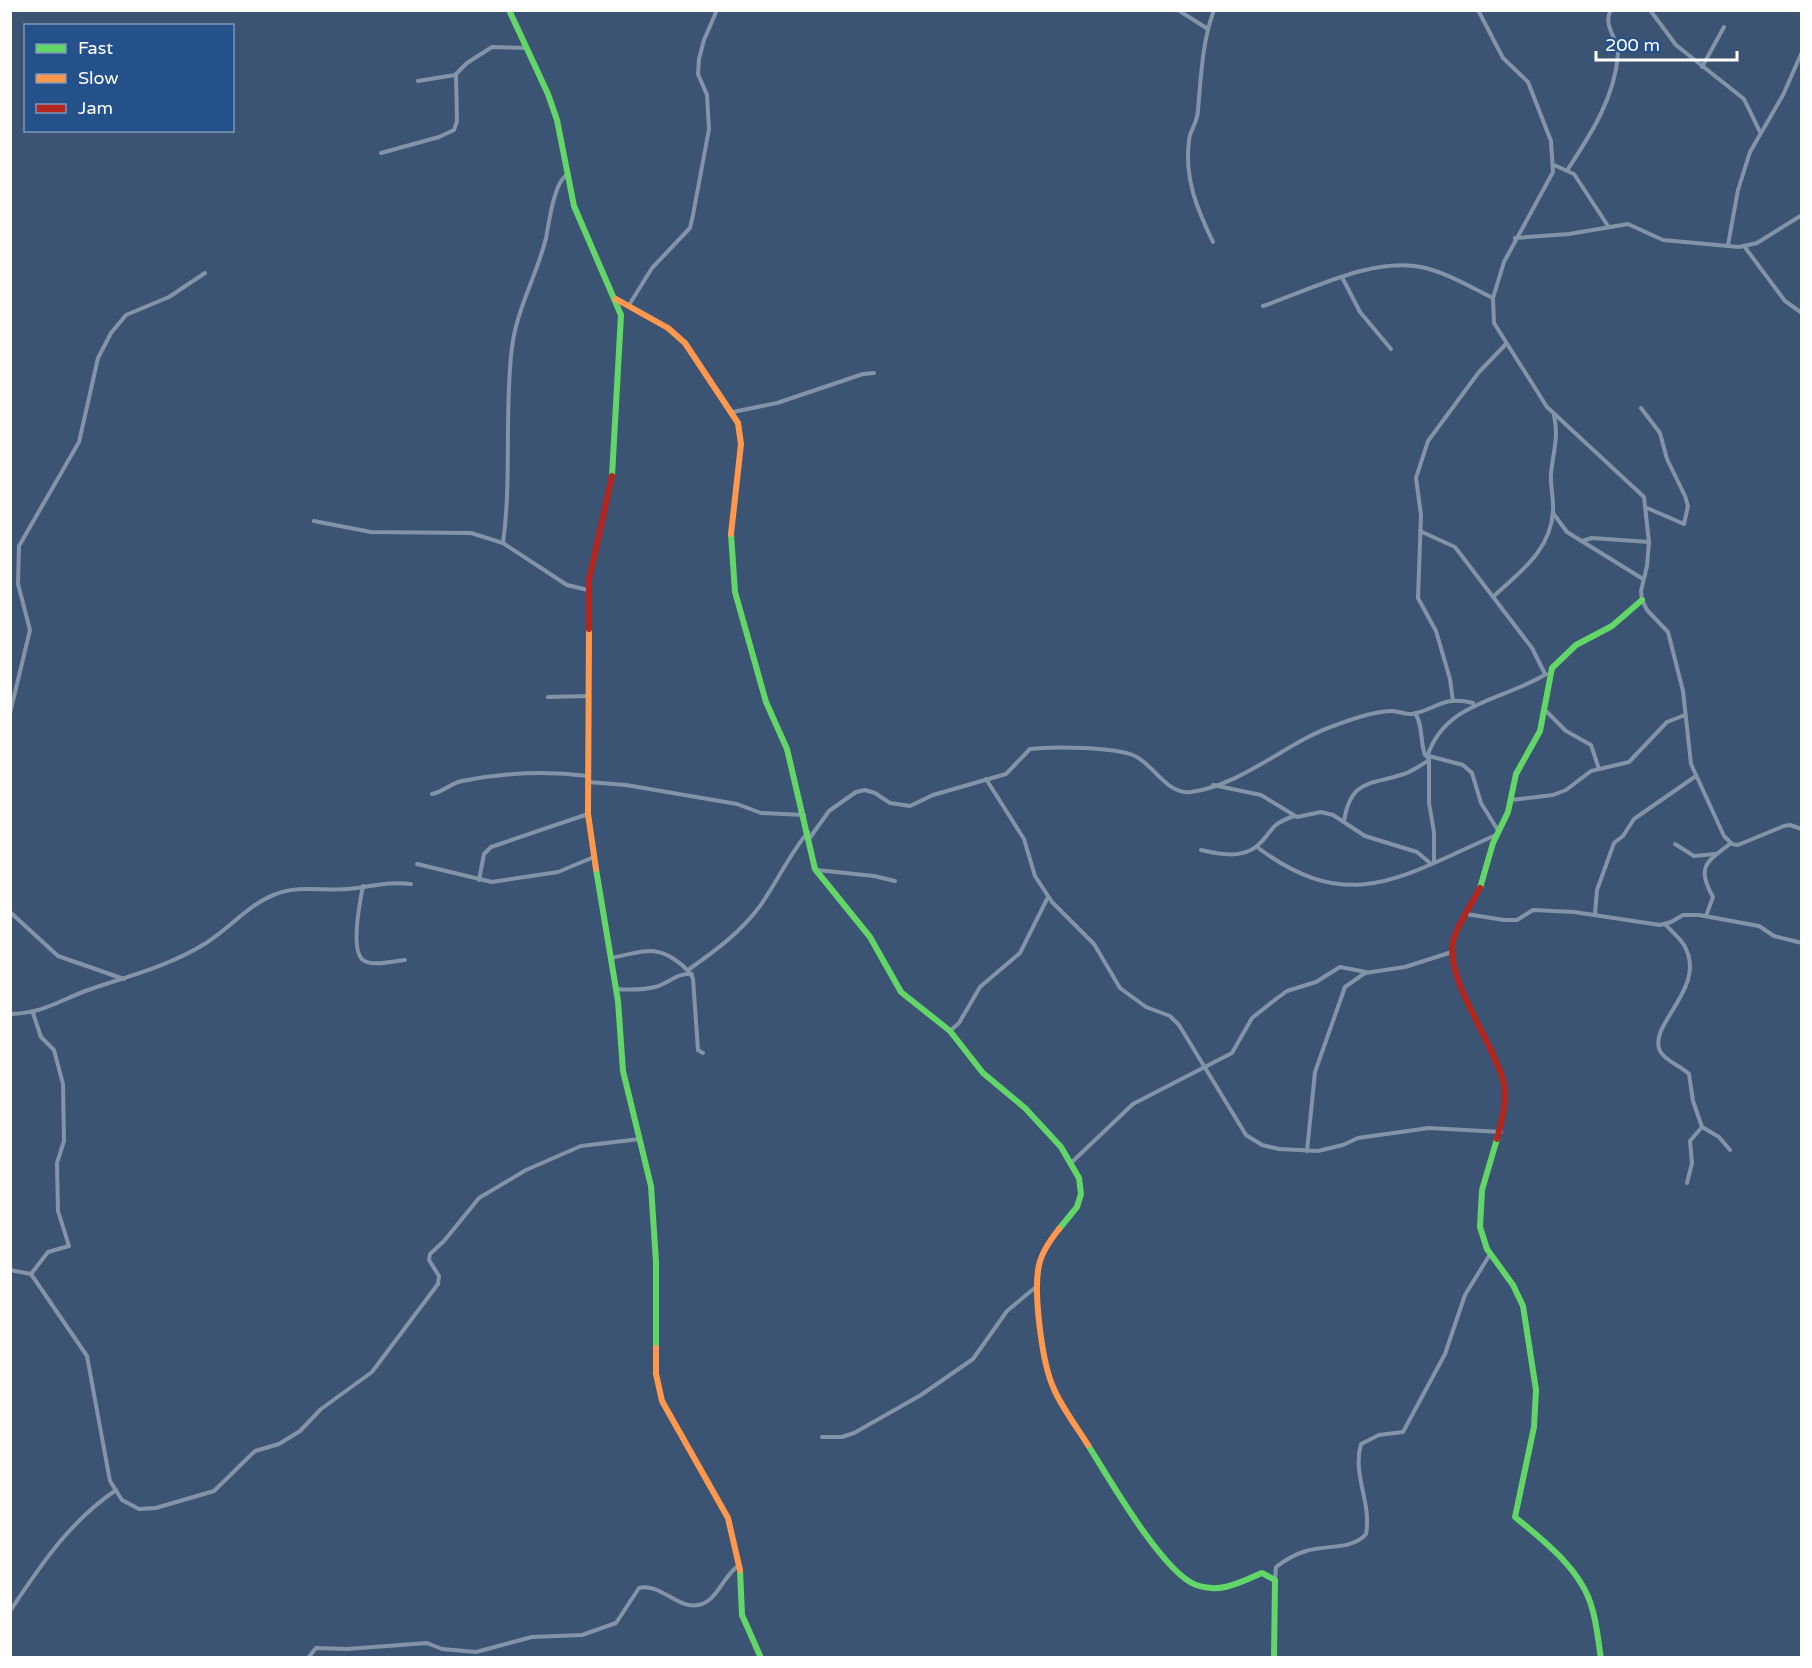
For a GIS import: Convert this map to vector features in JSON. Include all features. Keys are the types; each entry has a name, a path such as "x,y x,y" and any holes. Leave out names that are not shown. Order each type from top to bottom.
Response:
{"street":[{"path":"509,10 548,94 557,120 574,206 615,299 622,324 611,487 607,511 590,571 588,590 588,814 616,990 623,1071 641,1139 653,1210 658,1389 662,1401 728,1518 735,1535 742,1615 761,1658"},
{"path":"629,305 652,268 690,228 709,129 707,95 698,74 699,59 704,40 717,10"},
{"path":"1178,10 1208,30"},
{"path":"1213,242 1192,197 1187,153 1190,133 1198,118 1201,66 1214,10"},
{"path":"1478,10 1503,58 1528,82 1551,141 1554,165 1553,172 1515,238 1493,298 1494,323 1554,414 1641,492 1647,508 1649,542 1647,566 1642,579 1642,600 1647,610 1668,632 1683,691 1691,764 1717,824 1731,843"},
{"path":"1568,169 1610,98 1618,51 1608,24 1611,10"},
{"path":"1650,10 1676,45 1744,99 1760,132"},
{"path":"1702,67 1724,27"},
{"path":"418,81 456,74 467,63 492,47 526,48"},
{"path":"1728,246 1738,190 1750,152 1783,95 1802,52"},
{"path":"381,153 439,137 454,130 458,111 456,74"},
{"path":"1554,165 1568,169 1579,180 1608,226"},
{"path":"503,543 506,522 508,405 512,346 522,303 544,246 556,191 560,181 567,175"},
{"path":"1515,238 1569,234 1628,224 1663,240 1743,246 1757,243 1802,214"},
{"path":"1743,246 1785,300 1802,313"},
{"path":"1263,306 1370,268 1400,264 1440,273 1493,298"},
{"path":"10,713 30,630 18,584 19,546 79,442 98,358 111,333 126,315 169,297 205,273"},
{"path":"1343,279 1360,312 1391,349"},
{"path":"615,299 668,328 685,343 733,412 738,423 741,444 731,533 735,591 762,688 787,749 816,870 870,937 901,992 950,1030 983,1073 1025,1108 1072,1162 1079,1178 1080,1201 1043,1252 1037,1286 1049,1379 1112,1484 1165,1561 1196,1585 1226,1588 1262,1573 1275,1580"},
{"path":"1453,701 1450,679 1436,632 1418,598 1421,515 1416,478 1428,441 1479,372 1506,344"},
{"path":"733,412 777,403 863,374 874,374"},
{"path":"1641,408 1660,433 1666,459 1680,482 1688,506 1684,524 1647,508"},
{"path":"1494,596 1531,561 1549,536 1553,513 1551,474 1557,442 1554,414"},
{"path":"1553,513 1567,532 1642,579"},
{"path":"314,521 370,532 471,533 503,543 567,585 588,590"},
{"path":"1420,531 1455,547 1494,596 1548,672 1546,711 1540,730 1516,774 1511,800 1482,885 1453,940 1452,952 1463,991 1503,1080 1505,1104 1502,1132 1485,1178 1479,1209 1480,1228 1489,1256 1511,1277 1517,1287 1532,1362 1536,1411 1518,1492 1516,1520 1549,1545 1584,1588 1592,1607 1601,1658"},
{"path":"1581,542 1592,538 1649,542"},
{"path":"1432,863 1434,832 1429,803 1428,758 1431,742 1439,732 1473,704 1517,690 1548,672 1576,645 1612,626 1642,600"},
{"path":"548,697 588,696"},
{"path":"809,839 829,811 856,792 865,790 875,793 890,803 909,806 1006,774 1030,749 1092,749 1126,753 1137,757 1173,788 1183,792 1212,785 1336,725 1392,710 1415,713 1435,704 1453,701 1473,704"},
{"path":"1546,711 1566,730 1591,745 1599,770"},
{"path":"1415,713 1419,718 1420,744 1428,758"},
{"path":"1511,800 1553,795 1566,790 1591,771 1629,762 1667,722 1685,715"},
{"path":"1344,821 1349,804 1362,786 1407,773 1428,758 1463,765 1472,773 1482,802 1498,833"},
{"path":"432,794 447,789 455,783 477,779 556,774 737,804 761,813 804,815"},
{"path":"1595,914 1597,890 1614,843 1623,836 1634,819 1696,776"},
{"path":"986,779 1024,839 1035,876 1048,897 1094,944 1120,987 1146,1007 1170,1016 1179,1025 1246,1135 1271,1147 1307,1151 1326,1150 1358,1138 1429,1128 1502,1132"},
{"path":"1212,785 1261,795 1294,816 1301,817 1321,812 1344,821 1365,836 1417,852 1432,863"},
{"path":"479,880 484,854 491,847 588,814"},
{"path":"1201,850 1225,855 1257,847 1272,826 1294,816"},
{"path":"1706,916 1713,902 1703,874 1717,854 1731,843 1745,844 1784,826 1790,825 1802,829"},
{"path":"616,990 644,989 668,983 690,972 720,948 752,916 787,859 808,831"},
{"path":"1257,847 1291,871 1343,886 1370,885 1432,863 1498,833"},
{"path":"1674,844 1694,856 1717,854"},
{"path":"417,864 492,882 542,876 594,857"},
{"path":"816,870 874,876 895,881"},
{"path":"10,1014 33,1013 198,948 238,920 252,907 275,894 290,889 350,889 363,886 411,884"},
{"path":"363,886 357,926 359,955 363,960 371,963 405,960"},
{"path":"950,1030 959,1023 980,987 1020,953 1048,897"},
{"path":"1467,914 1516,920 1533,910 1595,914 1665,924 1683,915 1706,916 1759,926 1774,936 1802,943"},
{"path":"10,912 58,956 124,979"},
{"path":"1665,924 1684,945 1689,969 1683,994 1672,1015 1660,1029 1657,1040 1664,1057 1689,1074 1693,1101 1702,1127 1719,1137 1730,1150"},
{"path":"610,958 658,950 674,958 690,972 698,1050 703,1053"},
{"path":"1072,1162 1133,1104 1165,1089 1202,1066 1232,1053 1252,1018 1287,991 1316,982 1340,967 1366,972 1406,966 1452,952"},
{"path":"1307,1151 1309,1114 1318,1060 1345,987 1353,979 1366,972"},
{"path":"31,1274 48,1251 69,1246 58,1211 57,1163 64,1141 63,1084 54,1050 41,1037 33,1013"},
{"path":"1687,1183 1692,1163 1690,1141 1702,1127"},
{"path":"10,1270 31,1274 87,1356 110,1481 122,1500 139,1509 156,1508 214,1491 255,1451 279,1444 300,1431 321,1409 372,1372 438,1284 439,1276 429,1260 430,1254 444,1241 479,1198 526,1170 581,1146 641,1139"},
{"path":"1274,1658 1276,1567 1293,1556 1319,1547 1358,1541 1366,1534 1365,1499 1358,1466 1361,1444 1379,1435 1403,1432 1445,1354 1465,1294 1489,1256"},
{"path":"822,1437 842,1437 854,1433 947,1379 973,1359 1006,1311 1037,1286"},
{"path":"10,1611 66,1532 93,1506 116,1490"},
{"path":"308,1658 316,1648 347,1649 427,1643 442,1649 476,1653 532,1637 582,1635 616,1623 639,1588 652,1588 684,1603 697,1605 712,1598 726,1576 738,1566"}],"traffic: fast":[{"path":"509,10 548,94 557,120 574,206 621,315 612,476"},
{"path":"731,534 735,592 766,702 787,749 815,869 870,937 901,992 950,1031 983,1073 1025,1108 1061,1147 1079,1178 1081,1194 1077,1207 1059,1229"},
{"path":"1480,888 1493,843 1508,812 1516,774 1540,731 1552,668 1576,645 1612,626 1642,600"},
{"path":"596,869 618,1001 623,1071 651,1186 656,1262 656,1348"},
{"path":"1497,1139 1482,1190 1480,1227 1487,1249 1513,1285 1523,1306 1536,1390 1534,1427 1515,1517 1561,1557 1580,1581 1594,1614 1601,1658"},
{"path":"1088,1445 1137,1523 1168,1563 1183,1577 1196,1585 1213,1588 1230,1586 1262,1573 1275,1580 1274,1658"},
{"path":"740,1570 742,1615 761,1658"}],"traffic: slow":[{"path":"616,299 668,328 685,343 738,423 741,444 731,534"},
{"path":"589,629 588,814 596,869"},
{"path":"1059,1229 1050,1241 1039,1265 1037,1292 1040,1328 1046,1363 1054,1389 1088,1445"},
{"path":"656,1348 656,1374 662,1401 728,1518 740,1570"}],"traffic: jam":[{"path":"589,629 589,580 612,476"},
{"path":"1480,888 1455,935 1452,957 1463,992 1503,1080 1505,1102 1497,1139"}]}
